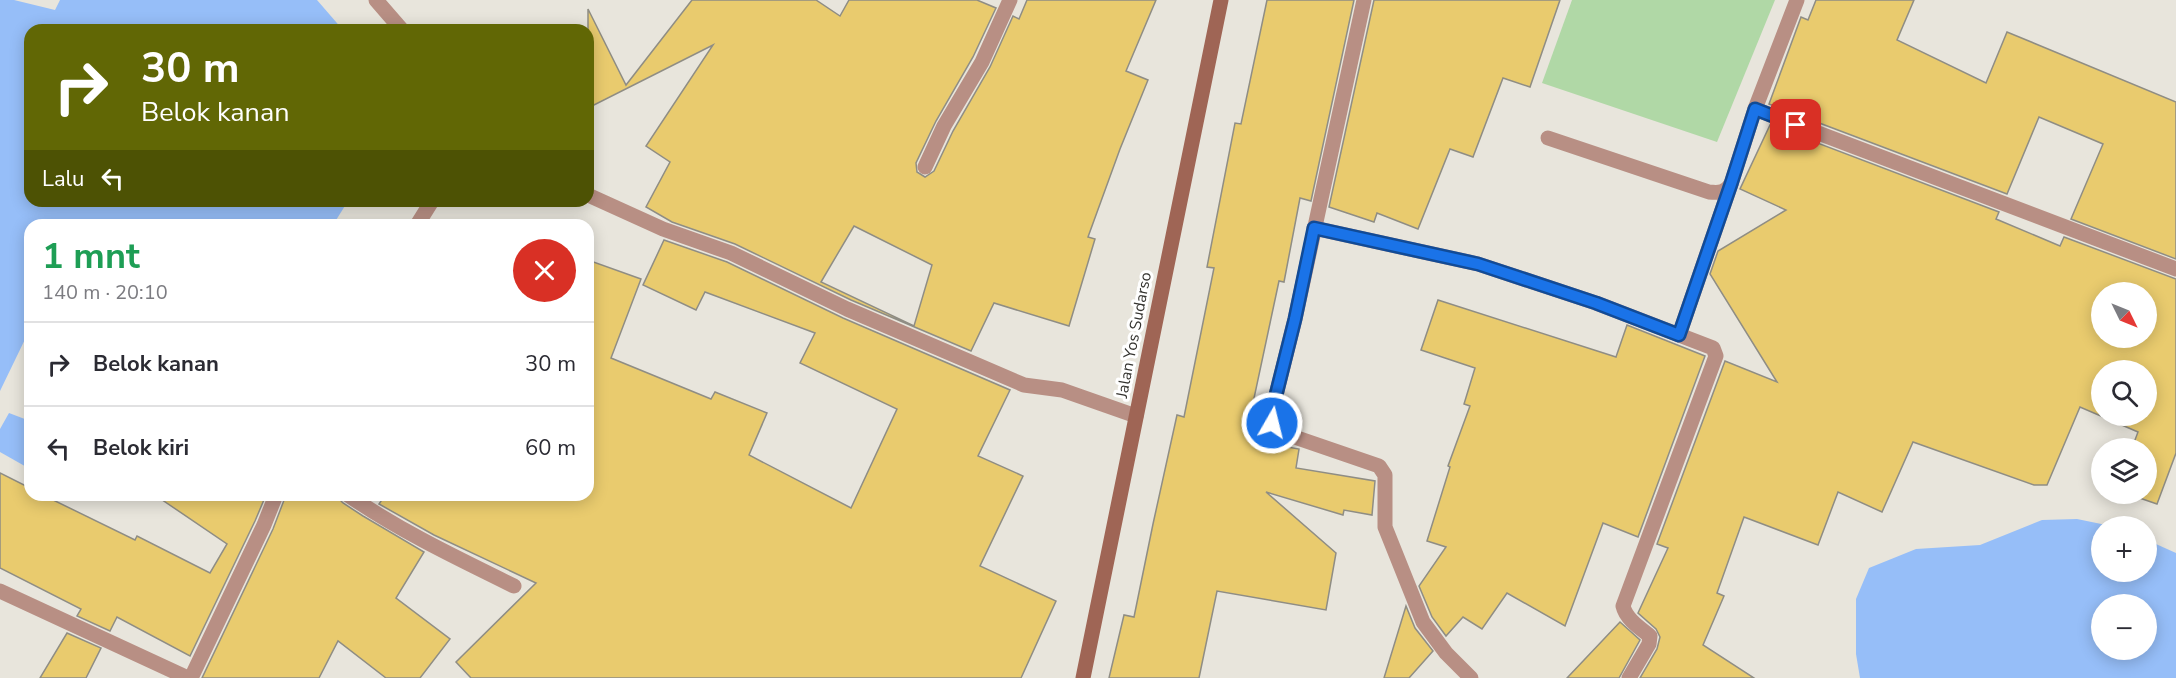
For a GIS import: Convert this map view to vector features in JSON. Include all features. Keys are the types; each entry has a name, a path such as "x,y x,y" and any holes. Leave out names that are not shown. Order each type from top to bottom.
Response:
{"street":[{"path":"376,0 397,24"},
{"path":"925,167 944,126 982,62 1010,0"},
{"name":"Jalan Yos Sudarso","path":"1083,678 1221,0"},
{"path":"1364,0 1295,319 1272,411 1272,423 1277,430 1379,466 1384,471 1385,527 1423,622 1446,653 1471,678"},
{"path":"1679,335 1755,109 1797,0"},
{"path":"1755,109 2176,269"},
{"path":"1548,138 1709,192 1719,193 1728,189 1731,184"},
{"path":"594,198 663,229 731,253 847,309 1024,385 1062,390 1136,416"},
{"path":"1314,228 1478,264 1596,303 1713,348 1716,356 1623,606 1623,610 1631,620 1650,636 1650,644 1629,678"},
{"path":"0,591 190,678 274,501"},
{"path":"356,501 443,552 514,586"}],"green space":[{"path":"1572,0 1775,0 1717,142 1542,83"}],"water":[{"path":"0,0 14,0 55,10 60,0 317,0 338,24 24,24 24,207 344,207 337,219 24,219 24,341 0,391"},
{"path":"9,413 24,419 24,466 0,452 0,429"},
{"path":"2077,519 2091,522 2091,582 2157,582 2157,544 2176,553 2176,678 1860,678 1856,654 1856,599 1869,568 1916,549 1980,545 2042,520"}],"building":[{"path":"692,0 816,0 840,16 849,0 977,0 996,8 973,57 936,121 916,163 917,172 925,177 934,171 953,131 990,67 1013,16 1019,19 1027,0 1156,0 1126,71 1148,80 1088,237 1095,239 1069,326 994,303 971,351 851,300 735,244 672,222 646,207 670,162 646,146 713,45 594,105 594,24 588,24 588,9 626,85","holes":["854,226 932,265 914,326 821,282"]},
{"path":"1267,0 1354,0 1311,201 1300,198 1284,282 1279,281 1247,431 1250,431 1248,440 1299,449 1296,468 1375,481 1372,515 1344,510 1343,515 1266,492 1336,553 1326,610 1217,591 1199,678 1109,678 1124,615 1134,617 1177,415 1184,417 1214,268 1207,267 1235,123 1241,124"},
{"path":"1374,0 1560,0 1530,87 1503,78 1473,157 1450,149 1418,229 1377,213 1374,222 1329,207"},
{"path":"1816,0 1914,0 1897,40 1986,83 2007,32 2176,102 2176,259 2071,219 2103,144 2039,117 2007,194 1769,104 1801,17 1808,20"},
{"path":"1770,125 1999,212 1996,219 2060,246 2064,237 2176,279 2176,453 2157,504 2157,438 2136,438 2138,432 2124,426 2157,426 2157,360 2091,360 2091,412 2080,407 2047,485 2034,485 1913,442 1882,512 1838,492 1818,545 1744,517 1717,593 1724,596 1703,645 1754,678 1640,678 1657,649 1660,637 1656,629 1638,613 1668,548 1657,544 1725,361 1777,382 1710,274 1718,251 1786,210 1740,189"},
{"path":"664,240 727,262 843,318 1010,390 978,456 1023,476 980,566 1056,601 1021,678 471,678 456,662 536,583 434,535 379,504 381,501 594,501 594,262 641,279 611,358 711,399 715,392 767,413 749,455 851,508 897,409 800,363 815,333 705,292 696,310 643,285"},
{"path":"1438,300 1616,357 1627,325 1705,356 1638,537 1603,523 1565,626 1507,593 1482,629 1463,617 1446,636 1432,617 1419,586 1446,547 1427,541 1450,467 1448,466 1470,406 1464,404 1475,368 1421,350"},
{"path":"0,473 24,485 24,501 55,501 135,540 137,536 210,573 227,544 164,501 263,501 190,656 117,617 110,631 77,616 81,609 0,568"},
{"path":"284,501 341,501 424,552 396,598 450,639 420,678 386,678 338,641 319,678 202,678 273,529"},
{"path":"1406,606 1415,628 1433,651 1409,678 1384,678"},
{"path":"1620,622 1640,640 1619,678 1567,678"},
{"path":"67,633 101,648 86,678 40,678"}],"route":[{"path":"1272,423 1272,411 1295,319 1314,228 1478,264 1596,303 1679,335 1755,109 1796,125"}]}
